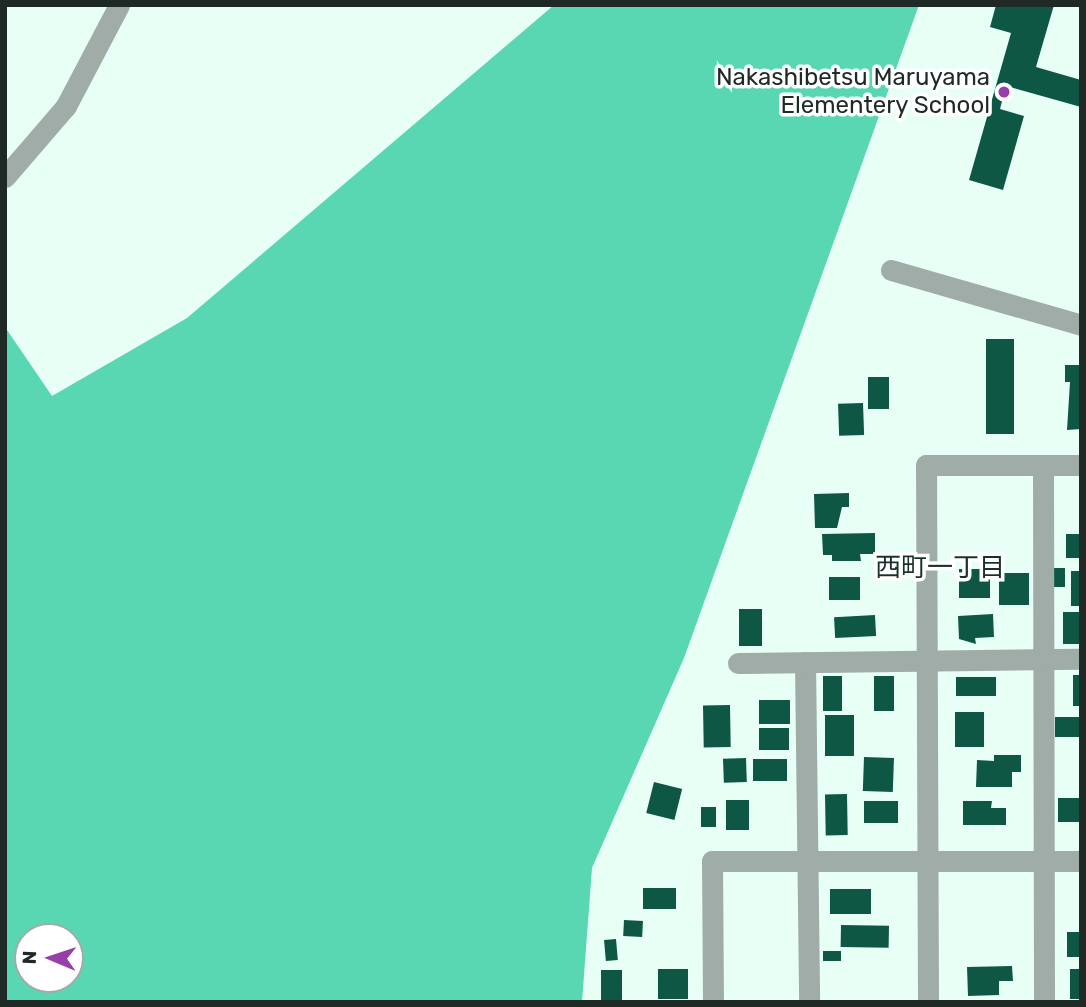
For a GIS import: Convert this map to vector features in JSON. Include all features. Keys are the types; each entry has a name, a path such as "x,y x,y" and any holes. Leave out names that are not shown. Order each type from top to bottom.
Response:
{"street":[{"path":"5,177 66,106 120,5"},
{"path":"891,270 1081,325"},
{"path":"928,1002 926,465 1081,465"},
{"path":"1043,465 1044,1002"},
{"path":"738,663 1081,659"},
{"path":"805,662 808,1002"},
{"path":"713,1002 712,861 1081,861"}],"green space":[{"path":"554,5 919,5 684,658 592,868 582,1002 5,1002 5,327 52,396 187,318"}],"building":[{"path":"996,5 1054,5 1036,67 1081,80 1081,107 1006,86 1000,109 1024,116 1003,190 969,180 1011,33 990,27"},
{"path":"986,339 1014,339 1014,434 986,434"},
{"path":"1065,365 1081,365 1081,429 1067,430 1070,382 1065,382"},
{"path":"868,377 889,377 889,409 868,409"},
{"path":"863,403 864,435 839,436 838,404"},
{"path":"849,493 849,507 842,507 837,528 815,528 814,494"},
{"path":"875,533 875,554 860,554 861,561 832,561 832,555 823,555 822,534"},
{"path":"1066,534 1081,534 1081,558 1066,558"},
{"path":"1054,568 1065,568 1065,587 1054,587"},
{"path":"959,569 990,569 990,598 959,598"},
{"path":"1071,571 1081,571 1081,606 1071,606"},
{"path":"999,573 1029,573 1029,605 999,605"},
{"path":"829,577 860,577 860,600 829,600"},
{"path":"739,609 762,609 762,646 739,646"},
{"path":"1063,612 1081,612 1081,644 1063,644"},
{"path":"993,614 994,637 975,638 976,644 959,639 958,616"},
{"path":"875,615 876,636 835,638 834,617"},
{"path":"1073,675 1081,675 1081,706 1073,706"},
{"path":"823,676 842,676 842,711 823,711"},
{"path":"874,676 894,676 894,711 874,711"},
{"path":"956,677 996,677 996,696 956,696"},
{"path":"759,700 790,700 790,724 759,724"},
{"path":"703,705 730,705 731,747 704,747"},
{"path":"955,712 984,712 984,747 955,747"},
{"path":"825,715 854,715 854,756 825,756"},
{"path":"1055,717 1081,717 1081,737 1055,737"},
{"path":"759,728 789,728 789,750 759,750"},
{"path":"994,755 1021,755 1021,772 1012,772 1012,787 976,787 977,760 994,761"},
{"path":"864,757 894,758 893,792 863,791"},
{"path":"746,758 747,782 724,783 723,759"},
{"path":"753,759 787,759 787,781 753,781"},
{"path":"654,782 682,789 674,820 646,813"},
{"path":"825,794 847,794 848,835 826,835"},
{"path":"1058,798 1081,798 1081,822 1058,822"},
{"path":"726,800 749,800 749,830 726,830"},
{"path":"864,801 898,801 898,823 864,823"},
{"path":"963,801 992,801 991,808 1006,808 1006,825 963,825"},
{"path":"701,807 716,807 716,827 701,827"},
{"path":"643,888 676,888 676,909 643,909"},
{"path":"830,889 871,889 871,914 830,914"},
{"path":"624,920 643,921 642,937 623,936"},
{"path":"841,925 889,926 889,948 841,947"},
{"path":"1067,932 1081,932 1081,957 1067,957"},
{"path":"616,939 618,960 606,961 604,940"},
{"path":"823,951 841,951 841,961 823,961"},
{"path":"1012,966 1013,981 999,981 999,995 968,996 967,967"},
{"path":"658,969 688,969 688,999 658,999"},
{"path":"1070,969 1081,969 1081,999 1070,999"},
{"path":"601,970 622,970 622,1002 601,1002"}],"place":[{"name":"Nakashibetsu Maruyama Elementery School","path":"1004,92"}],"district":[{"name":"西町一丁目","path":"940,568"}]}
